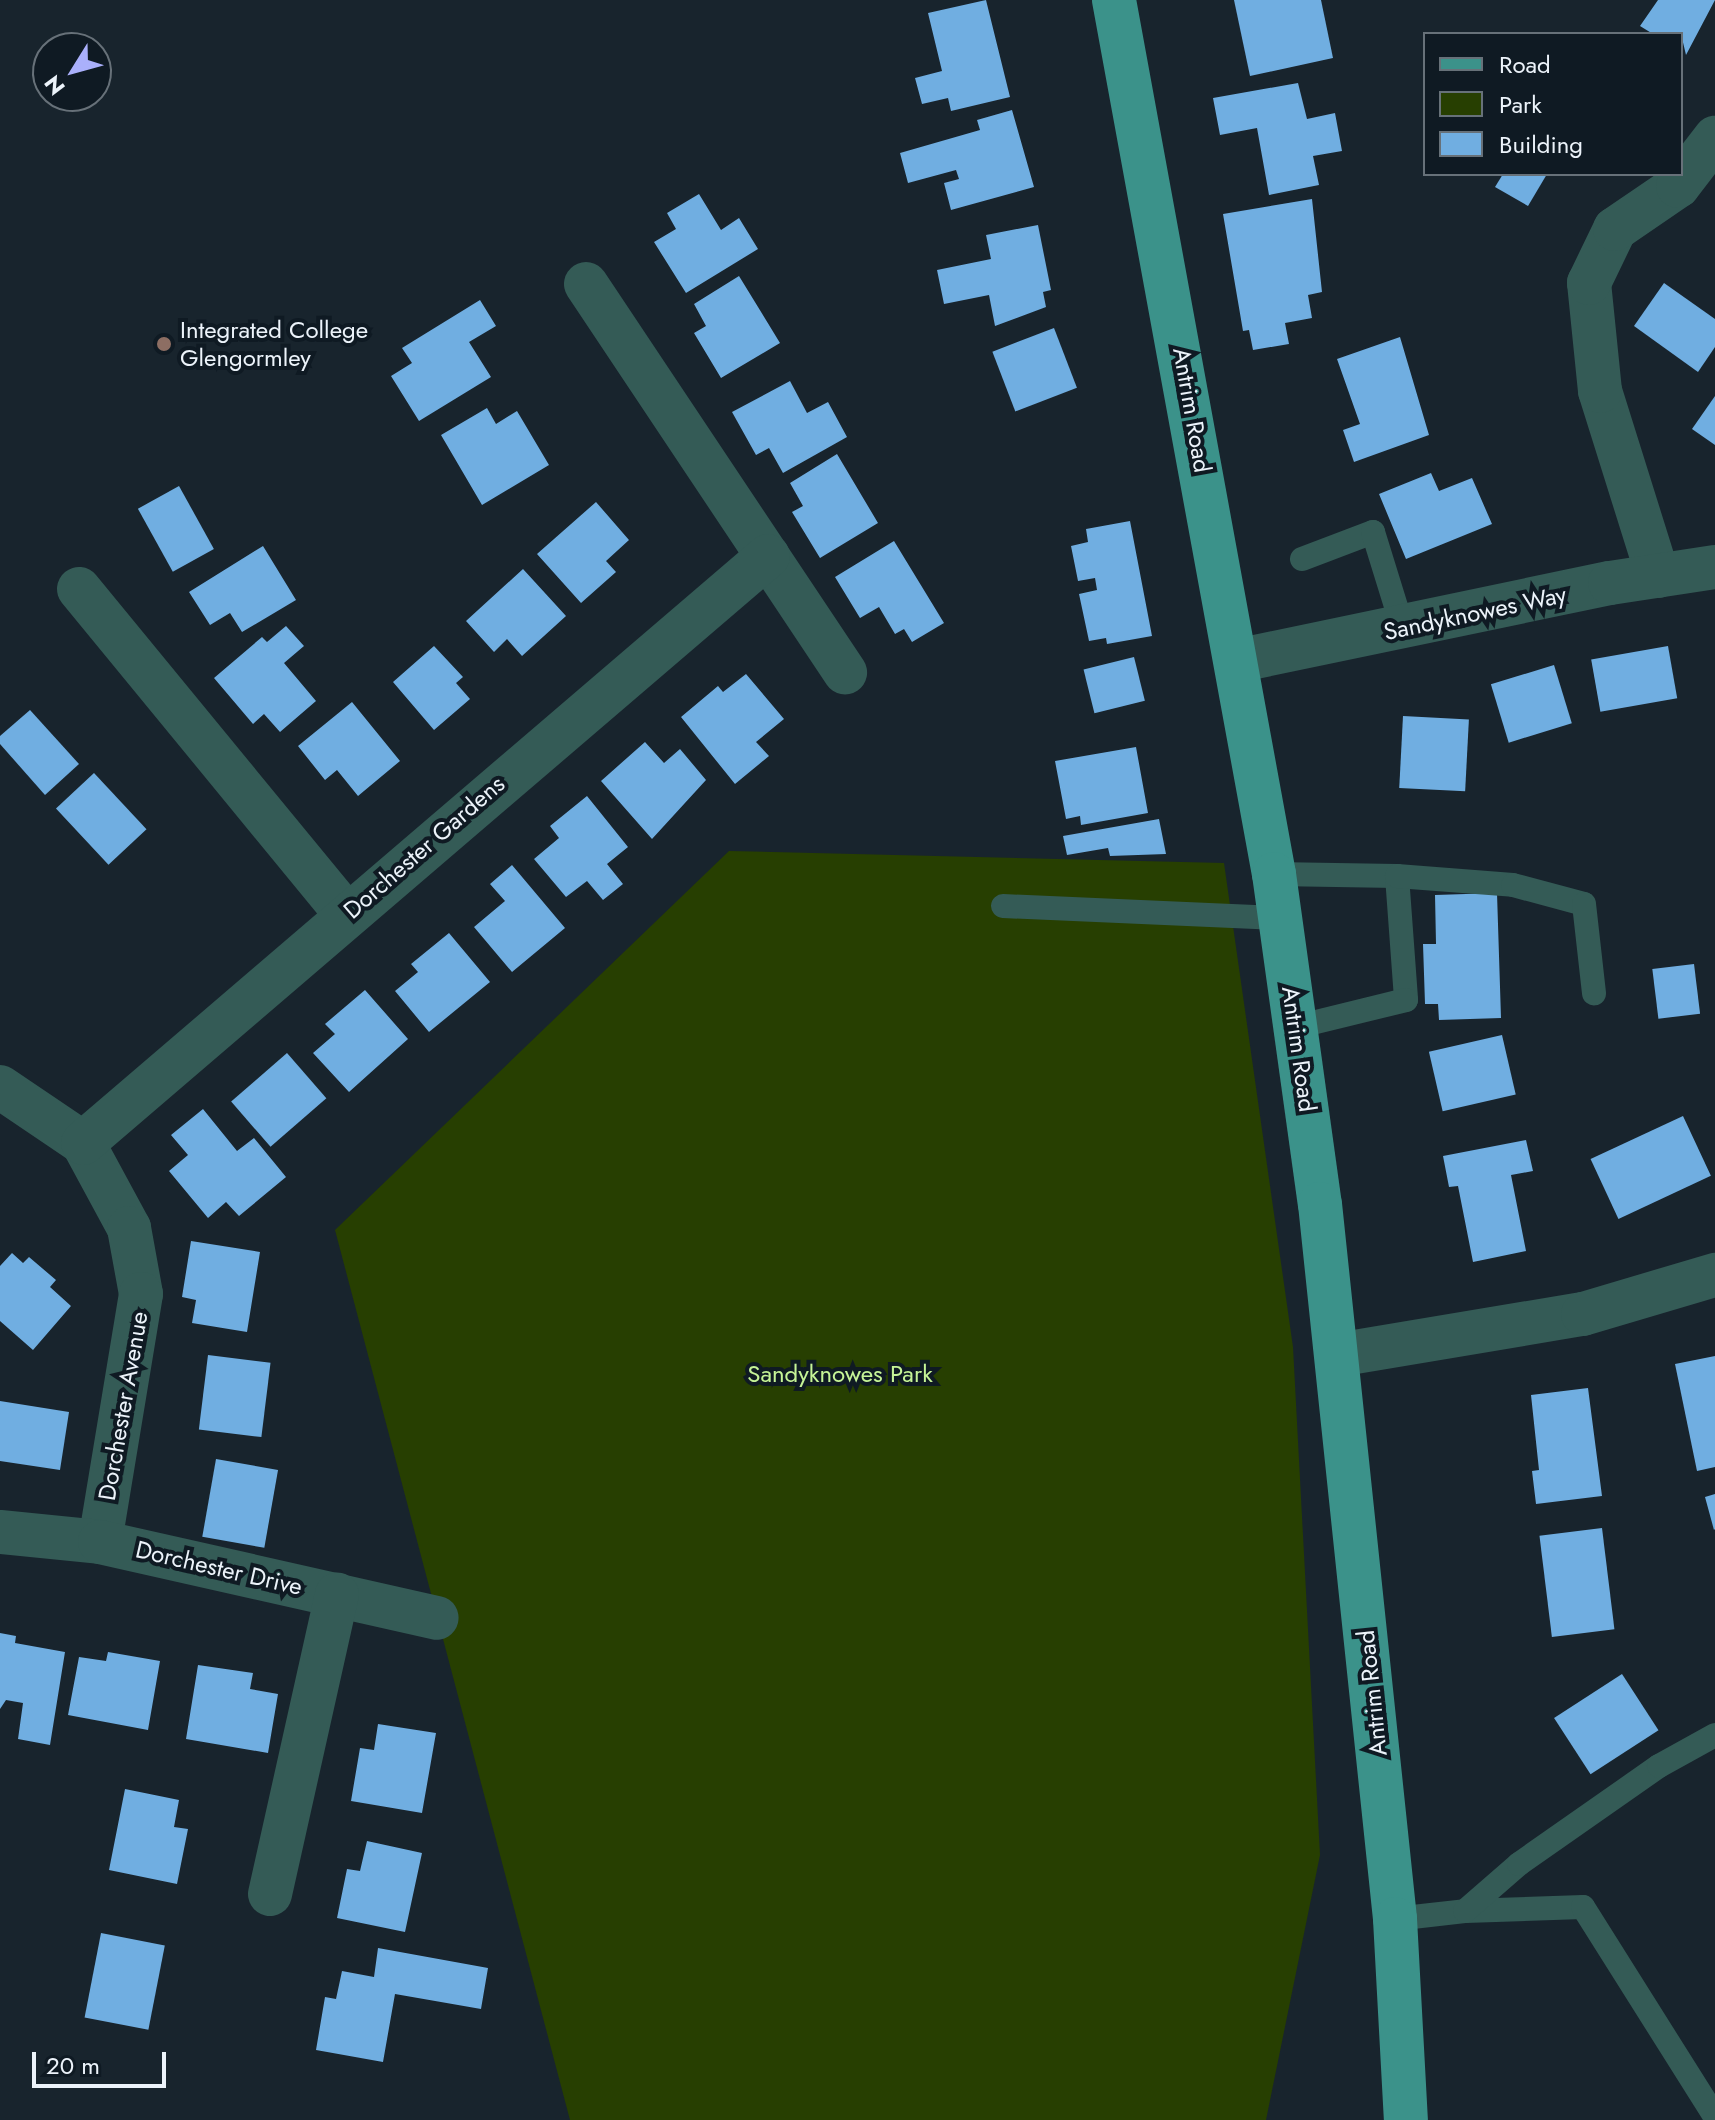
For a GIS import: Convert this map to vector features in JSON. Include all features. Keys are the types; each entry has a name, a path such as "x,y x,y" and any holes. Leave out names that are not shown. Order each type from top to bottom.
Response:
{"main road":[{"name":"Antrim Road","path":"1114,0 1281,918 1337,1355 1395,1919 1408,2117"}],"street":[{"path":"1658,576 1600,391 1589,283 1615,229 1678,186 1715,138"},
{"path":"586,284 845,672"},
{"name":"Dorchester Gardens","path":"83,1143 346,914 768,556"},
{"name":"Sandyknowes Way","path":"1236,661 1715,567"},
{"path":"79,589 346,914"},
{"name":"Dorchester Avenue","path":"0,1087 83,1143 129,1228 141,1294 100,1542"},
{"path":"1337,1355 1583,1314 1715,1275"},
{"name":"Dorchester Drive","path":"0,1532 100,1542 437,1618"},
{"path":"270,1894 337,1594"}],"lane":[{"path":"1302,559 1373,532 1403,629"},
{"path":"1274,874 1397,876 1513,885 1584,904 1594,993"},
{"path":"1296,1027 1406,1000 1397,876"},
{"path":"1003,906 1281,918"},
{"path":"1465,1911 1532,1855 1659,1766 1715,1735"},
{"path":"1395,1919 1465,1911 1583,1907 1715,2117"}],"green space":[{"name":"Sandyknowes Park","path":"729,851 1224,863 1293,1347 1320,1855 1266,2120 570,2120 335,1230"}],"building":[{"path":"986,0 1010,97 951,111 948,98 922,104 915,78 942,71 928,13"},
{"path":"1234,0 1321,0 1333,58 1250,76"},
{"path":"1658,0 1715,0 1686,55 1683,32 1650,32 1640,26"},
{"path":"1298,83 1307,119 1335,113 1342,151 1313,156 1319,185 1269,195 1257,128 1220,135 1213,98"},
{"path":"1012,110 1034,187 951,210 944,183 959,179 956,170 908,183 900,153 980,130 977,120"},
{"path":"1502,176 1546,176 1528,206 1495,187"},
{"path":"699,194 721,230 739,218 758,249 686,293 654,242 676,229 667,213"},
{"path":"1312,199 1322,292 1308,295 1312,318 1285,323 1289,344 1253,350 1249,330 1243,331 1223,214"},
{"path":"1038,225 1051,290 1043,292 1046,307 995,326 989,295 944,304 937,270 991,259 986,235"},
{"path":"739,276 780,343 721,378 694,333 706,326 694,304"},
{"path":"1664,283 1715,319 1715,347 1698,372 1634,326"},
{"path":"480,300 496,326 469,342 491,377 419,421 391,376 412,363 402,348"},
{"path":"1054,328 1077,388 1015,411 992,352"},
{"path":"1400,337 1429,435 1354,462 1343,430 1360,424 1337,359"},
{"path":"790,381 807,413 828,402 847,437 783,473 769,448 756,455 732,412"},
{"path":"1715,396 1715,445 1692,429"},
{"path":"487,408 496,424 517,411 549,465 482,505 441,435"},
{"path":"837,454 878,523 820,558 792,512 803,506 790,483"},
{"path":"1431,473 1439,491 1472,478 1492,524 1406,559 1379,494"},
{"path":"179,486 214,549 173,572 138,509"},
{"path":"596,502 629,540 606,561 616,572 581,603 537,554"},
{"path":"1130,521 1152,636 1107,644 1106,638 1089,641 1079,594 1097,590 1095,578 1078,581 1071,546 1088,542 1086,529"},
{"path":"894,541 944,623 912,642 904,629 895,634 879,607 860,618 835,577"},
{"path":"263,546 296,600 242,632 230,613 210,625 189,592"},
{"path":"523,569 566,616 522,656 507,639 494,652 466,621"},
{"path":"286,626 304,646 284,663 316,701 280,732 264,714 253,724 214,678 262,637 267,642"},
{"path":"434,646 463,677 456,683 470,699 434,730 393,682"},
{"path":"1668,646 1677,698 1600,712 1591,660"},
{"path":"1134,657 1145,701 1094,713 1084,670"},
{"path":"1554,665 1572,723 1509,743 1491,684"},
{"path":"746,674 784,719 756,742 769,756 735,784 681,717 718,686 723,692"},
{"path":"352,702 400,761 358,796 337,770 325,780 298,746"},
{"path":"30,710 79,764 45,795 0,744 0,736"},
{"path":"1403,716 1469,719 1465,791 1399,788"},
{"path":"645,742 664,763 680,749 706,780 652,839 601,781"},
{"path":"1136,747 1148,813 1081,825 1080,816 1066,819 1055,761"},
{"path":"94,773 147,829 108,865 56,808"},
{"path":"587,796 628,847 607,864 623,884 603,900 587,881 566,897 534,859 559,838 550,826"},
{"path":"1159,819 1166,854 1110,856 1108,848 1067,855 1063,836"},
{"path":"512,865 565,928 512,972 474,927 505,901 490,884"},
{"path":"1497,893 1501,1018 1439,1020 1438,1004 1425,1004 1423,944 1436,944 1435,895"},
{"path":"449,933 490,982 429,1032 395,991 418,972 411,964"},
{"path":"1694,964 1700,1014 1658,1019 1652,969"},
{"path":"365,990 408,1039 349,1092 313,1053 335,1034 325,1024"},
{"path":"1502,1035 1516,1094 1443,1111 1429,1052"},
{"path":"287,1053 326,1098 271,1147 231,1102"},
{"path":"203,1109 237,1151 254,1138 286,1177 239,1216 226,1202 208,1218 169,1171 188,1155 171,1135"},
{"path":"1683,1116 1711,1176 1618,1219 1591,1159"},
{"path":"1526,1140 1533,1171 1511,1175 1526,1251 1473,1262 1458,1186 1449,1187 1443,1156"},
{"path":"191,1241 260,1252 247,1332 192,1323 196,1300 182,1297"},
{"path":"12,1253 23,1263 29,1257 56,1280 50,1287 71,1306 33,1350 0,1321 0,1266"},
{"path":"208,1355 271,1363 261,1437 199,1429"},
{"path":"1715,1356 1715,1467 1697,1471 1675,1364"},
{"path":"1588,1388 1602,1496 1536,1504 1532,1471 1539,1470 1531,1395"},
{"path":"0,1401 69,1412 60,1470 0,1461"},
{"path":"216,1459 278,1470 264,1548 202,1537"},
{"path":"1715,1494 1715,1529 1714,1530 1705,1497"},
{"path":"1602,1528 1614,1629 1552,1637 1539,1536"},
{"path":"0,1633 16,1636 15,1643 65,1652 50,1745 18,1739 23,1703 6,1700 0,1709"},
{"path":"108,1652 160,1661 148,1730 68,1715 79,1657 106,1661"},
{"path":"198,1665 253,1673 250,1689 278,1694 268,1753 186,1739"},
{"path":"1622,1674 1658,1730 1591,1774 1554,1718"},
{"path":"378,1724 436,1733 422,1813 351,1801 360,1748 374,1750"},
{"path":"125,1789 179,1800 174,1827 188,1829 177,1884 109,1870"},
{"path":"367,1841 422,1853 405,1932 337,1918 347,1869 360,1871"},
{"path":"101,1933 165,1945 148,2030 85,2017"},
{"path":"378,1948 488,1968 481,2009 395,1994 383,2062 316,2050 325,1997 336,1999 342,1971 374,1977"}],"place":[{"name":"Integrated College Glengormley","path":"164,344"}]}
